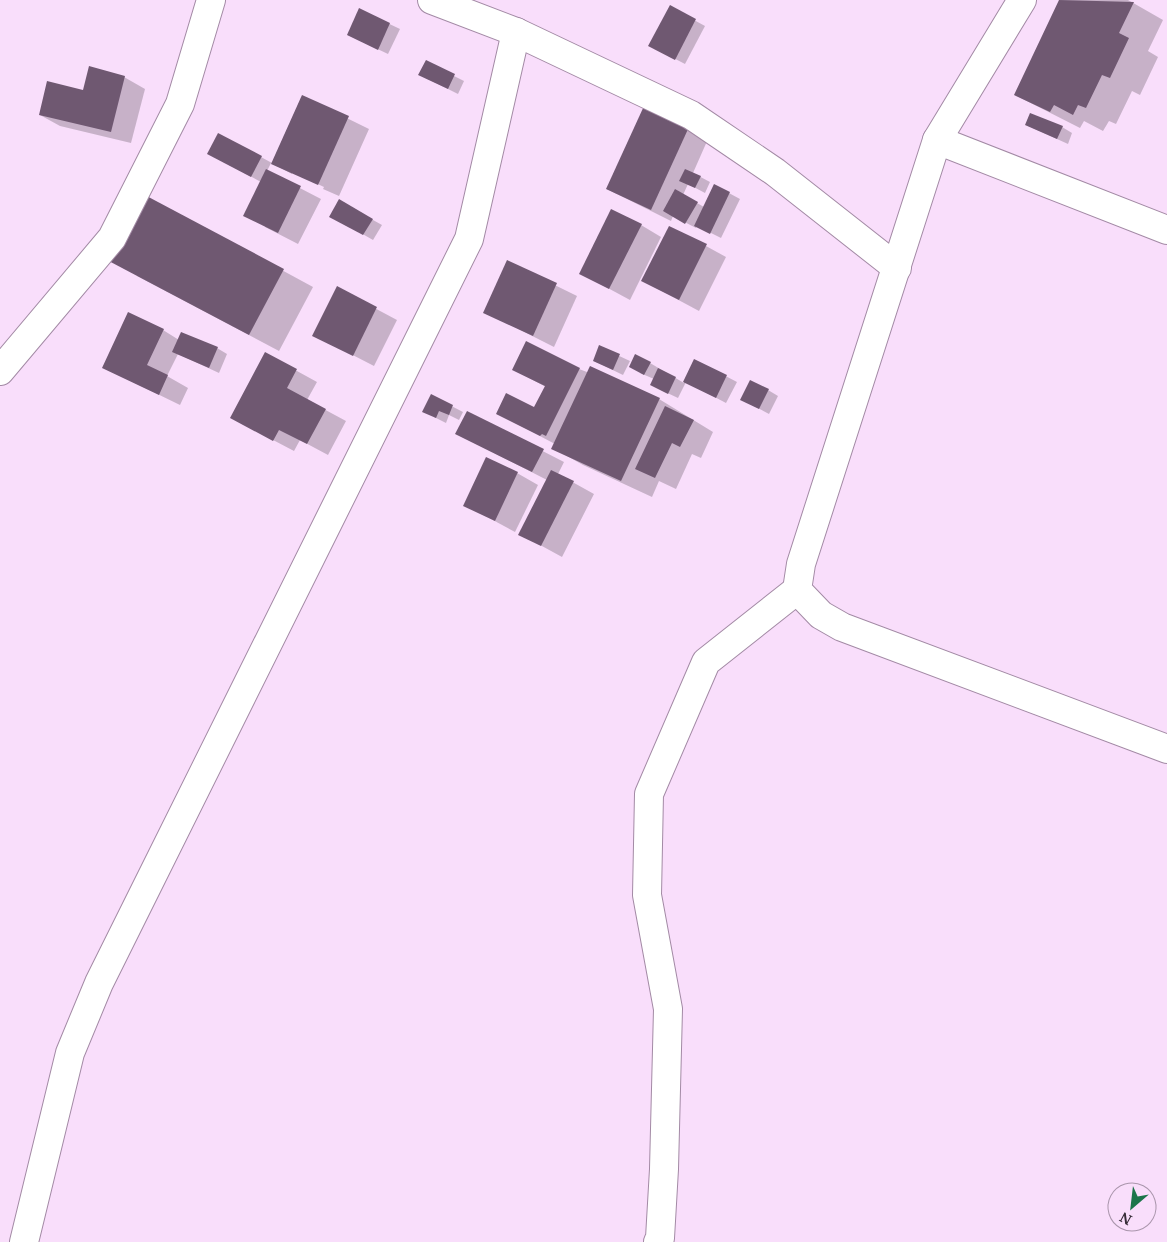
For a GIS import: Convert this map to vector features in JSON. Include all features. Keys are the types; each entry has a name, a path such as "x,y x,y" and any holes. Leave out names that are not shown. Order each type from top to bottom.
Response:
{"street":[{"path":"0,371 112,238 180,104 211,0"},
{"path":"432,0 516,32 691,115 775,172 897,268"},
{"path":"660,1241 664,1169 668,1009 647,895 649,794 706,662 797,590 801,564 937,140 1022,0"},
{"path":"24,1242 70,1054 99,983 470,239 516,32"},
{"path":"937,140 1167,230"},
{"path":"797,590 821,615 842,627 1167,749"}],"building":[{"path":"1059,0 1134,2 1119,33 1129,38 1110,78 1102,75 1086,108 1078,105 1073,115 1054,105 1050,112 1014,95"},
{"path":"670,5 696,19 675,60 648,46"},
{"path":"359,8 390,23 378,50 347,35"},
{"path":"426,60 455,74 448,89 418,75"},
{"path":"89,66 125,76 111,132 39,115 47,81 83,90"},
{"path":"302,95 349,116 318,185 271,164"},
{"path":"644,106 689,127 651,210 606,189"},
{"path":"1030,113 1063,126 1057,139 1025,125"},
{"path":"218,133 262,156 251,177 207,154"},
{"path":"266,169 301,186 278,233 243,216"},
{"path":"685,169 701,176 695,188 679,181"},
{"path":"714,184 730,192 710,234 694,226"},
{"path":"675,189 698,202 685,224 663,211"},
{"path":"141,193 284,269 249,335 105,259"},
{"path":"339,199 373,219 363,235 329,217"},
{"path":"611,209 642,224 609,289 579,274"},
{"path":"669,226 707,244 679,300 641,281"},
{"path":"507,260 557,283 533,336 483,313"},
{"path":"337,286 377,307 353,356 312,336"},
{"path":"128,312 164,329 147,365 168,375 159,395 102,368"},
{"path":"181,332 218,347 209,368 172,352"},
{"path":"526,341 580,368 546,436 542,434 540,436 496,414 506,393 534,407 545,386 512,370"},
{"path":"599,345 620,354 613,370 593,361"},
{"path":"265,352 297,369 287,388 326,409 307,444 279,430 273,441 230,418"},
{"path":"635,354 651,362 644,375 629,367"},
{"path":"694,359 727,375 716,398 683,382"},
{"path":"590,366 660,398 621,481 551,449"},
{"path":"658,368 676,377 668,394 650,385"},
{"path":"750,380 769,389 759,409 740,400"},
{"path":"431,394 453,405 449,415 439,411 436,418 422,412"},
{"path":"665,406 694,420 680,447 672,443 655,478 635,469"},
{"path":"467,411 544,449 532,472 455,434"},
{"path":"486,457 518,472 495,521 463,506"},
{"path":"551,470 574,481 541,546 518,535"}]}
